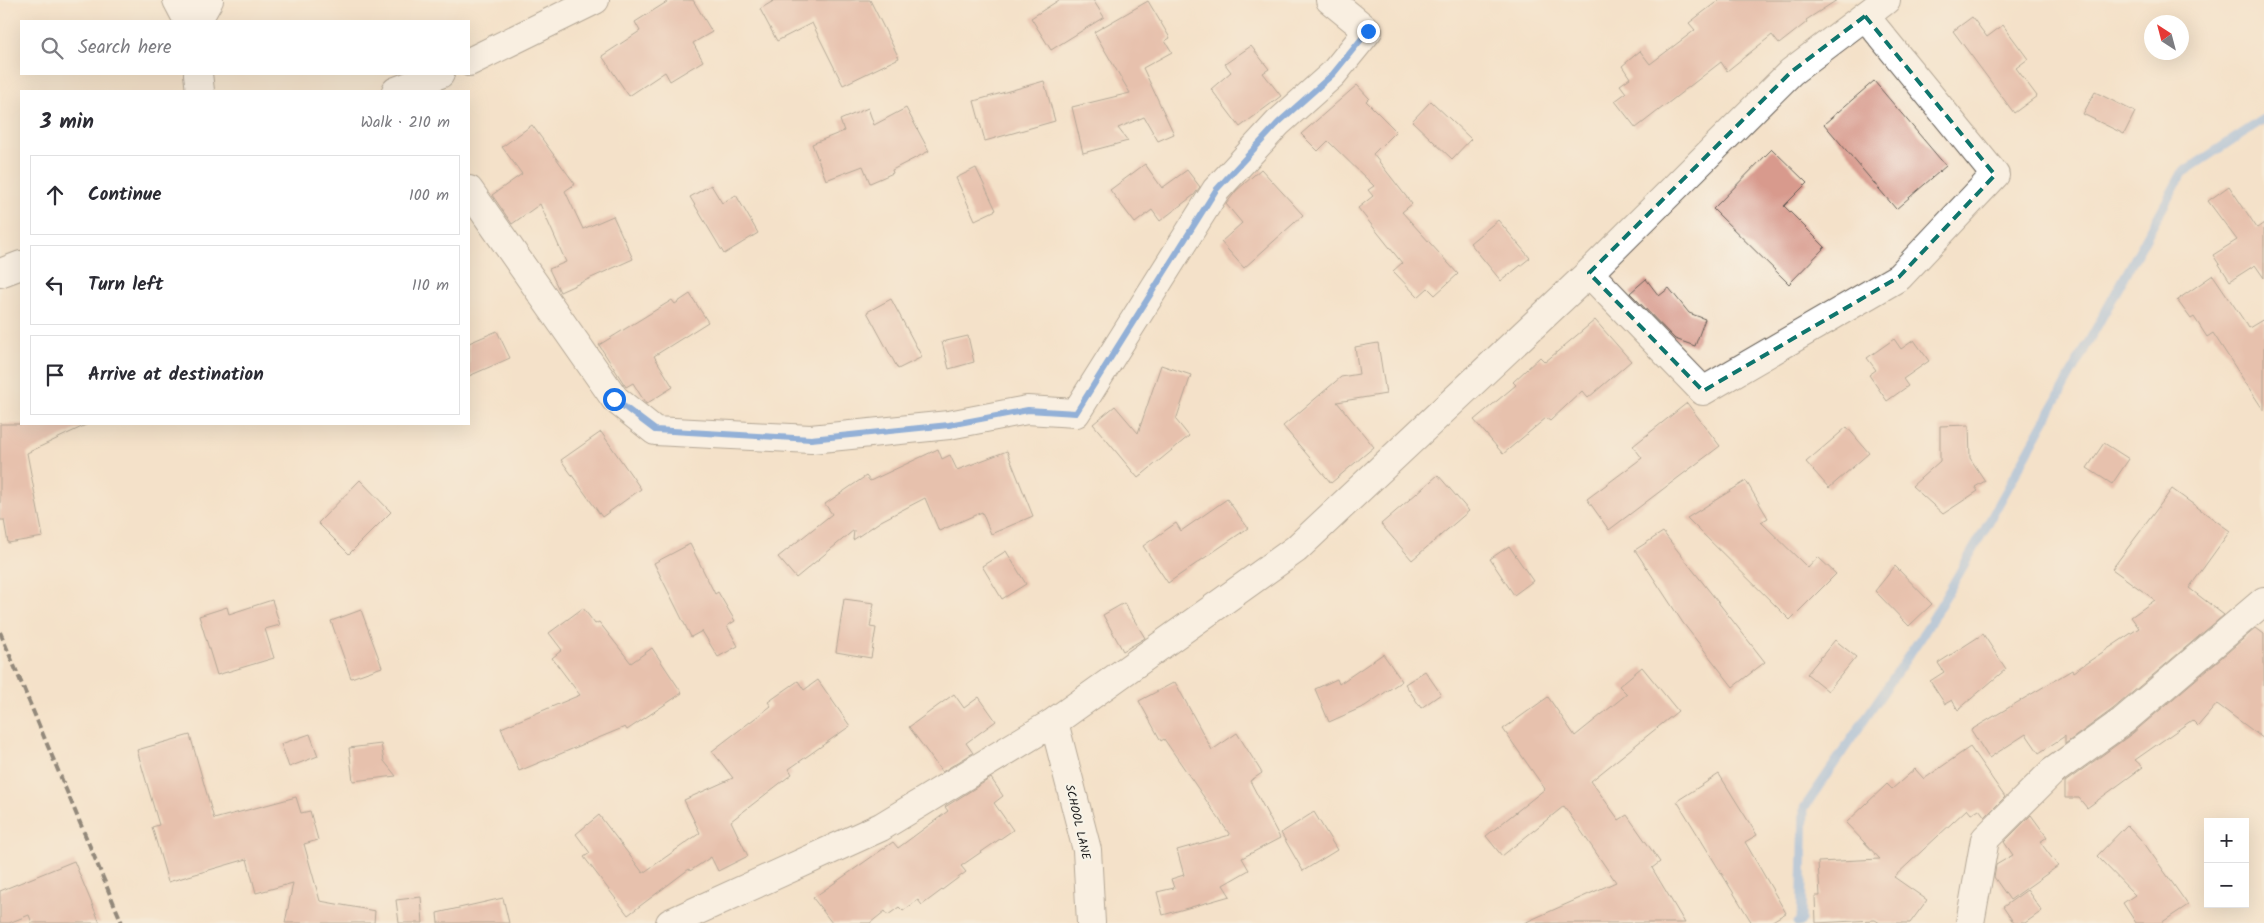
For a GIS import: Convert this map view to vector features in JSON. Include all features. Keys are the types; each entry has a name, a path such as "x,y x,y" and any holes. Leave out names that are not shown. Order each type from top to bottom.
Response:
{"street":[{"path":"178,0 188,20"},
{"path":"198,20 209,0"},
{"path":"470,62 595,0"},
{"path":"470,191 614,399 655,430 811,439 949,425 1028,410 1076,413 1216,190 1278,123 1333,74 1368,31 1330,0"},
{"path":"670,923 881,827 1054,722 1296,549 1589,273 1791,72 1886,0"},
{"path":"1589,273 1703,390 1899,277 1995,175 1865,16"},
{"path":"198,75 200,90"},
{"path":"400,90 438,75"},
{"path":"0,273 20,266"},
{"path":"1970,923 1984,839 2052,772 2123,721 2264,601"},
{"name":"SCHOOL LANE","path":"1054,722 1087,850 1091,923"}],"highlighted area":[{"path":"1865,16 1995,175 1899,277 1703,391 1589,273 1791,72"}],"building":[{"path":"670,0 693,0 712,32 693,43 703,61 670,81 665,72 629,96 602,56 640,31 635,22"},
{"path":"775,0 870,0 899,58 843,85 812,23 777,41 760,9"},
{"path":"1059,0 1093,0 1104,17 1051,50 1031,18"},
{"path":"1719,0 1837,0 1806,20 1807,22 1779,44 1772,35 1727,71 1721,62 1636,128 1615,101 1626,93 1620,85 1630,78 1622,66 1640,51 1650,64 1695,30 1689,23"},
{"path":"1148,1 1170,38 1165,41 1172,52 1143,68 1174,134 1158,141 1144,117 1118,128 1128,141 1083,153 1072,107 1130,93 1094,32"},
{"path":"1972,17 1987,37 2003,25 2028,59 2016,68 2037,96 2014,113 1953,31"},
{"path":"1251,46 1269,69 1263,73 1281,96 1240,127 1211,89 1231,72 1225,64"},
{"path":"1044,81 1055,121 985,141 974,101"},
{"path":"1874,81 1946,166 1896,209 1824,124"},
{"path":"1357,85 1369,98 1366,101 1396,131 1373,154 1412,204 1402,212 1458,274 1435,295 1428,288 1418,297 1393,271 1402,263 1358,208 1373,196 1368,190 1374,186 1328,141 1318,151 1301,134"},
{"path":"2095,92 2135,112 2124,134 2083,114"},
{"path":"1431,101 1471,139 1452,159 1412,121"},
{"path":"868,108 874,125 906,108 929,151 892,170 893,173 870,183 863,166 826,180 812,144 844,131 840,120"},
{"path":"532,125 575,184 565,191 583,229 613,216 633,259 560,292 549,269 566,262 540,204 512,224 492,195 522,174 502,147"},
{"path":"1772,149 1807,183 1784,206 1825,247 1789,284 1713,209"},
{"path":"1145,164 1162,188 1187,170 1200,187 1194,195 1160,221 1152,210 1135,223 1110,190"},
{"path":"976,168 996,210 975,220 956,178"},
{"path":"1261,169 1303,215 1244,268 1221,242 1242,223 1226,204 1236,191"},
{"path":"711,185 722,203 736,195 758,233 724,254 690,197"},
{"path":"2229,186 2257,228 2264,223 2264,278 2255,265 2230,281 2213,255 2237,240 2208,201"},
{"path":"1498,220 1530,258 1501,281 1470,243"},
{"path":"2213,275 2249,328 2264,319 2264,411 2213,333 2207,337 2194,317 2191,319 2177,300"},
{"path":"1646,279 1659,296 1669,288 1689,313 1705,319 1695,346 1675,339 1630,293"},
{"path":"690,294 708,322 654,356 673,387 646,404 633,383 626,387 599,345 672,300 675,304"},
{"path":"891,299 922,357 898,369 867,312"},
{"path":"1595,320 1631,361 1588,398 1582,391 1550,421 1546,418 1503,454 1474,420 1516,385 1513,382 1540,357 1545,362"},
{"path":"497,331 510,358 470,376 470,343"},
{"path":"968,336 974,362 949,369 942,342"},
{"path":"1894,339 1901,349 1914,340 1929,361 1903,379 1908,386 1887,401 1869,375 1876,370 1867,358"},
{"path":"1378,343 1386,394 1337,402 1374,447 1331,483 1283,426 1341,377 1359,374 1355,347"},
{"path":"1161,365 1191,375 1176,420 1189,436 1138,478 1093,424 1115,406 1138,433"},
{"path":"1687,403 1720,446 1609,530 1587,499 1642,458 1633,446"},
{"path":"0,424 86,425 27,453 43,537 8,543 4,520 0,520"},
{"path":"1969,425 1970,458 1985,481 1975,487 1978,491 1943,514 1912,486 1940,461 1940,426"},
{"path":"1847,427 1869,453 1829,488 1806,462"},
{"path":"601,432 641,489 602,517 561,460"},
{"path":"2104,443 2129,459 2112,484 2087,468"},
{"path":"938,449 942,459 950,455 957,470 1007,451 1033,516 991,534 982,512 939,531 925,498 881,521 853,540 854,530 796,578 778,557 832,514 825,504 866,476 870,481"},
{"path":"1438,475 1469,511 1412,560 1381,524"},
{"path":"360,480 391,512 349,554 318,523"},
{"path":"1746,481 1768,518 1761,522 1808,568 1818,557 1836,574 1790,620 1687,518"},
{"path":"2172,489 2230,531 2189,588 2224,615 2113,709 2065,744 2065,736 2039,753 2026,734 1989,758 1971,730 2072,670 2073,672 2139,628 2131,617 2155,600 2112,569"},
{"path":"1227,499 1248,528 1168,583 1143,546 1176,523 1181,531"},
{"path":"1663,532 1765,662 1733,687 1683,623 1635,550"},
{"path":"690,544 715,594 718,592 735,621 727,626 738,646 718,657 702,631 691,637 654,563"},
{"path":"1509,546 1533,581 1514,595 1490,559"},
{"path":"1006,551 1026,584 1002,599 982,566"},
{"path":"1895,566 1932,604 1909,626 1875,591"},
{"path":"844,599 874,603 870,627 876,628 871,658 836,652"},
{"path":"272,600 280,625 265,629 274,658 217,675 199,616 227,607 229,614"},
{"path":"1124,603 1145,638 1123,651 1103,615"},
{"path":"583,608 595,624 599,622 631,663 652,648 682,693 627,730 625,727 519,771 501,728 580,695 552,658 562,650 549,633"},
{"path":"361,610 382,667 351,678 331,621"},
{"path":"2256,628 2264,634 2264,739 2217,704 2198,726 2192,720 2135,760 2143,767 2087,808 2079,798 2065,798 2065,782 2133,733"},
{"path":"1983,634 2006,669 1958,710 1952,700 1945,704 1930,681 1944,672 1938,663"},
{"path":"1835,640 1856,657 1828,691 1807,674"},
{"path":"1383,654 1402,681 1365,706 1329,722 1315,689 1337,679 1339,684"},
{"path":"1642,667 1678,711 1591,781 1619,820 1627,815 1660,862 1652,868 1685,923 1524,923 1616,882 1564,806 1502,856 1486,836 1545,789 1503,729 1548,697 1575,736 1627,694 1619,686"},
{"path":"1425,671 1441,694 1421,708 1405,684"},
{"path":"818,680 850,726 789,769 792,774 731,821 748,856 718,871 711,857 690,871 689,869 628,915 584,857 590,853 576,834 599,815 643,873 700,833 684,800 733,778 712,751 771,706 768,702 798,681 804,690"},
{"path":"1175,682 1212,750 1237,733 1262,773 1250,781 1280,838 1242,858 1249,870 1223,885 1230,896 1163,915 1157,892 1174,888 1171,879 1184,875 1177,850 1230,835 1164,739 1161,741 1139,701"},
{"path":"954,694 964,708 979,697 996,721 966,743 973,753 942,772 909,727"},
{"path":"310,734 318,756 289,767 281,744"},
{"path":"190,735 214,819 296,797 301,813 310,811 318,840 304,844 320,901 375,911 374,923 285,923 293,883 256,893 247,859 168,882 152,827 159,825 137,750"},
{"path":"381,744 384,761 396,776 353,781 349,748"},
{"path":"1970,747 2005,797 1985,817 1979,809 1971,814 1967,809 1894,877 1927,900 1910,923 1880,923 1875,920 1816,923 1815,896 1820,896 1818,862 1880,859 1846,823 1887,784 1892,789 1915,769 1924,779"},
{"path":"1719,774 1757,835 1745,842 1786,913 1769,923 1752,923 1677,801"},
{"path":"991,778 1003,796 994,803 1013,830 961,866 966,872 922,905 918,900 903,911 899,907 888,915 885,911 870,923 832,923 813,898 893,842 898,848 948,811 945,807"},
{"path":"1314,812 1337,850 1303,871 1281,833"},
{"path":"2031,815 2047,837 2040,842 2058,866 2010,900 1994,877 1996,865 2013,855 2004,842"},
{"path":"2127,825 2144,843 2188,905 2161,923 2136,923 2123,903 2135,895 2097,856"},
{"path":"74,861 100,923 32,923 29,915 9,923 0,923 0,891"},
{"path":"2027,890 2042,911 2025,923 2014,923 2003,907"},
{"path":"421,897 423,923 399,923 396,900"},
{"path":"503,898 509,923 438,923 437,913"}],"waterway":[{"path":"1798,923 1801,921 1804,808 1926,630 1985,529 2182,173 2264,119"}],"railway":[{"path":"0,632 122,923"}],"route":[{"path":"614,399 655,430 811,439 949,425 1028,410 1076,413 1216,190 1278,123 1333,74 1368,31"}]}
